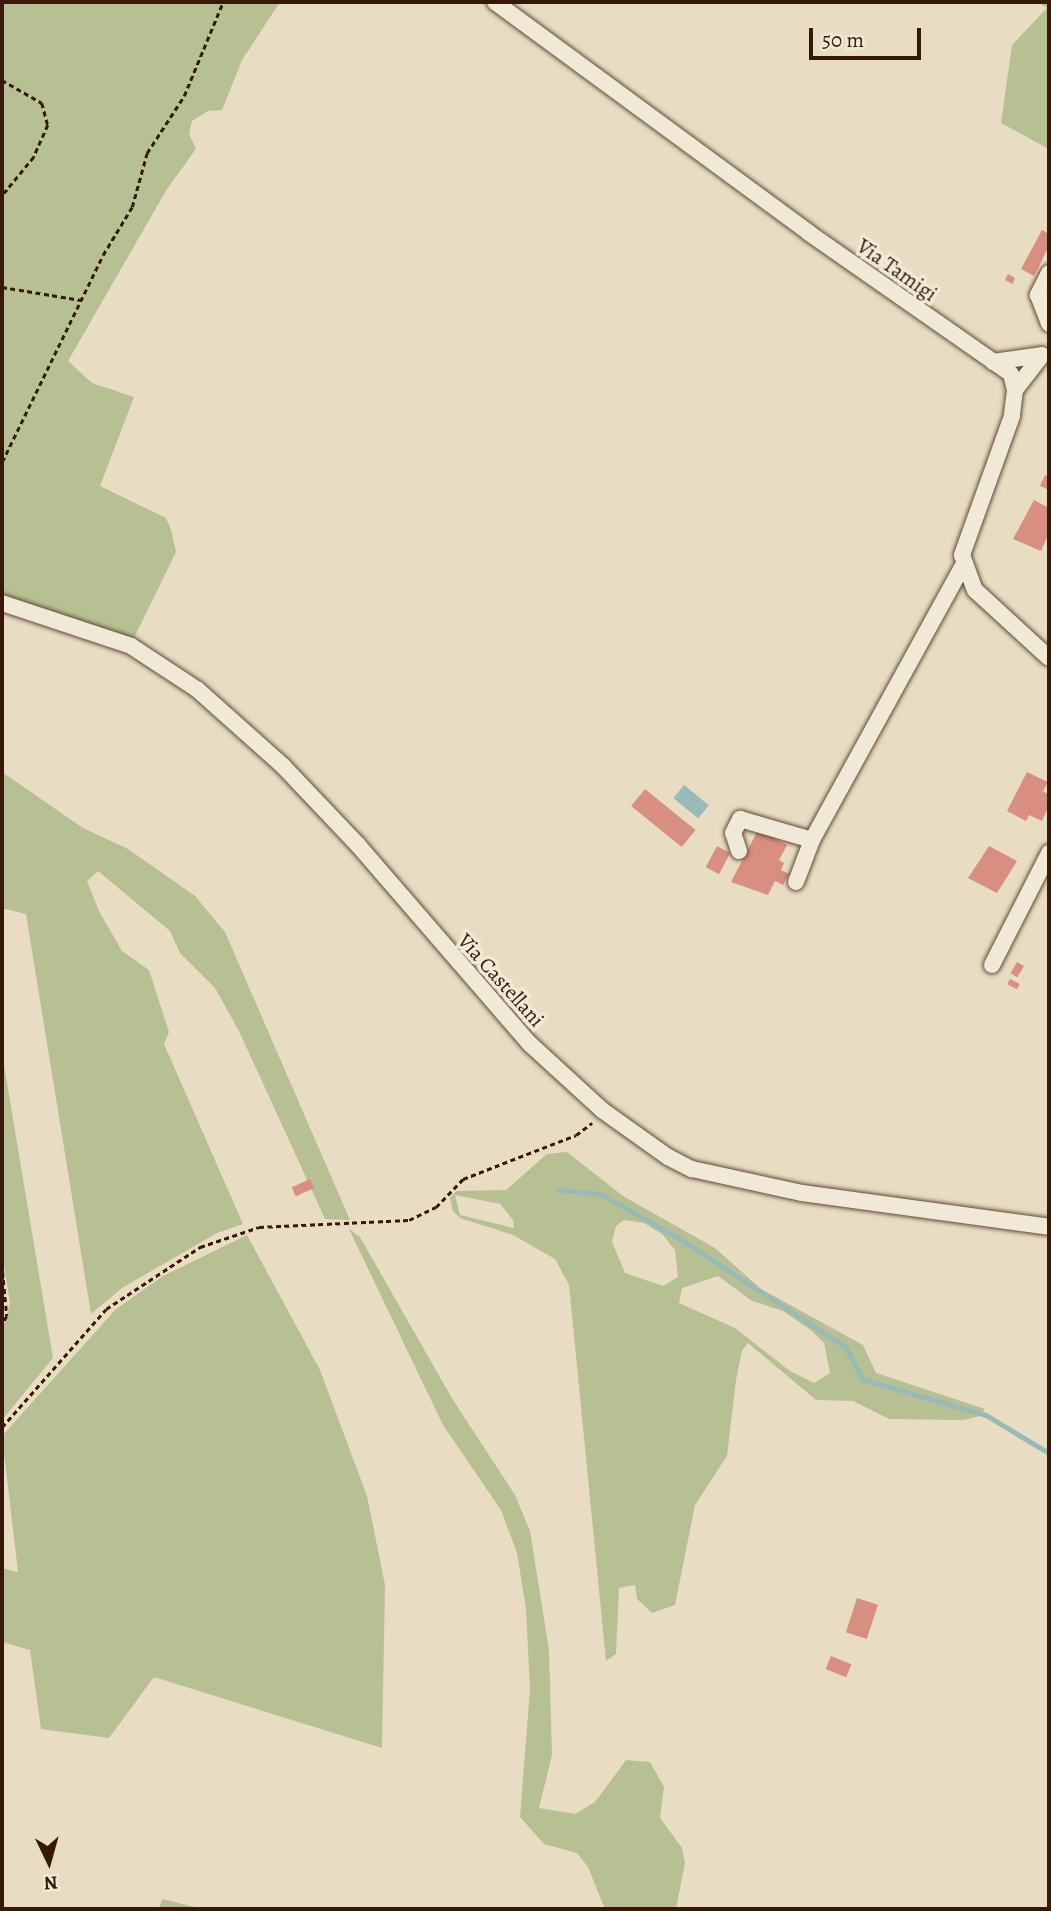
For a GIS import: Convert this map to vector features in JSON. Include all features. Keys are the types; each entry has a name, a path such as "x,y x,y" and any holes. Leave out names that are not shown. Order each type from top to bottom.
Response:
{"street":[{"name":"Via Tamigi","path":"495,2 1011,374 1016,390"},
{"path":"1049,273 1038,295 1049,324"},
{"path":"992,362 1046,350"},
{"path":"1046,350 1016,390 1012,416 962,545 963,565 975,590 1049,658"},
{"path":"796,882 812,840 963,565"},
{"name":"Via Castellani","path":"2,603 131,646 198,690 283,766 530,1044 605,1112 644,1143 692,1169 891,1208 1049,1227"},
{"path":"739,851 733,833 740,819 812,840"},
{"path":"992,965 1049,853"}],"path":[{"path":"2,462 81,300 132,207 146,153 184,96 223,2"},
{"path":"2,79 42,103 48,125 34,157 2,196"},
{"path":"2,287 81,300"},
{"path":"2,1427 106,1310 200,1247 259,1227 409,1220 436,1207 463,1179 576,1135 605,1112"},
{"path":"2,1263 7,1316 2,1325"}],"green space":[{"path":"2,2 280,2 242,60 222,110 208,111 192,121 189,134 196,149 167,189 68,361 92,383 134,397 100,486 166,518 171,530 176,552 132,642 2,600"},
{"path":"1038,2 1049,2 1049,149 1001,123 1012,45 1047,8"},
{"path":"2,772 83,828 128,849 195,896 225,932 350,1220 325,1219 239,1031 215,988 180,953 170,931 98,871 87,881 99,911 122,951 149,970 169,1032 164,1044 243,1224 217,1233 122,1288 91,1314 26,914 2,908"},
{"path":"2,1053 53,1358 2,1420 2,1332 10,1303 2,1252"},
{"path":"567,1152 623,1196 715,1248 761,1289 863,1345 876,1373 985,1409 980,1416 963,1420 889,1419 853,1401 816,1400 748,1343 742,1351 736,1380 727,1456 695,1505 675,1605 652,1613 637,1599 635,1585 619,1588 616,1654 606,1661 569,1285 555,1259 513,1235 460,1218 453,1211 450,1198 456,1191 506,1190 547,1154","holes":["455,1195 500,1204 513,1220 514,1228 460,1215","624,1220 644,1223 662,1234 675,1250 678,1277 663,1286 625,1273 612,1242 616,1226","718,1276 752,1301 783,1311 824,1343 830,1373 814,1383 790,1371 735,1328 679,1303 682,1288"]},
{"path":"349,1229 360,1237 453,1400 515,1495 530,1531 549,1650 552,1755 539,1808 575,1814 595,1802 626,1760 650,1762 664,1787 660,1818 682,1848 685,1863 676,1909 605,1909 588,1867 577,1853 544,1844 520,1817 530,1689 526,1609 517,1553 501,1510 443,1425"},
{"path":"247,1235 320,1370 367,1496 385,1585 382,1748 154,1677 109,1738 41,1729 30,1650 2,1642 2,1568 18,1572 2,1436 116,1309 163,1276"},
{"path":"162,1899 203,1909 159,1909"}],"water":[{"path":"684,785 709,805 698,818 673,798"}],"building":[{"path":"1042,230 1049,234 1049,246 1034,276 1021,269"},
{"path":"1008,274 1015,278 1013,284 1005,280"},
{"path":"1045,475 1049,477 1049,490 1040,486"},
{"path":"1034,500 1049,508 1049,533 1041,551 1013,539"},
{"path":"1027,772 1048,782 1043,791 1049,795 1049,805 1042,821 1029,815 1026,821 1007,811"},
{"path":"645,789 696,830 682,847 631,806"},
{"path":"758,830 787,845 779,860 784,863 781,870 789,874 783,885 775,881 768,895 731,882"},
{"path":"717,846 730,853 719,874 706,867"},
{"path":"989,846 1017,861 997,893 968,878"},
{"path":"1017,962 1024,966 1017,977 1010,973"},
{"path":"1010,979 1020,984 1017,989 1007,984"},
{"path":"310,1179 314,1188 296,1196 292,1187"},
{"path":"857,1598 878,1605 867,1639 846,1632"},
{"path":"831,1656 851,1664 846,1677 826,1669"}],"waterway":[{"path":"558,1190 601,1194 677,1237 846,1347 862,1379 986,1415 1049,1453"}]}
